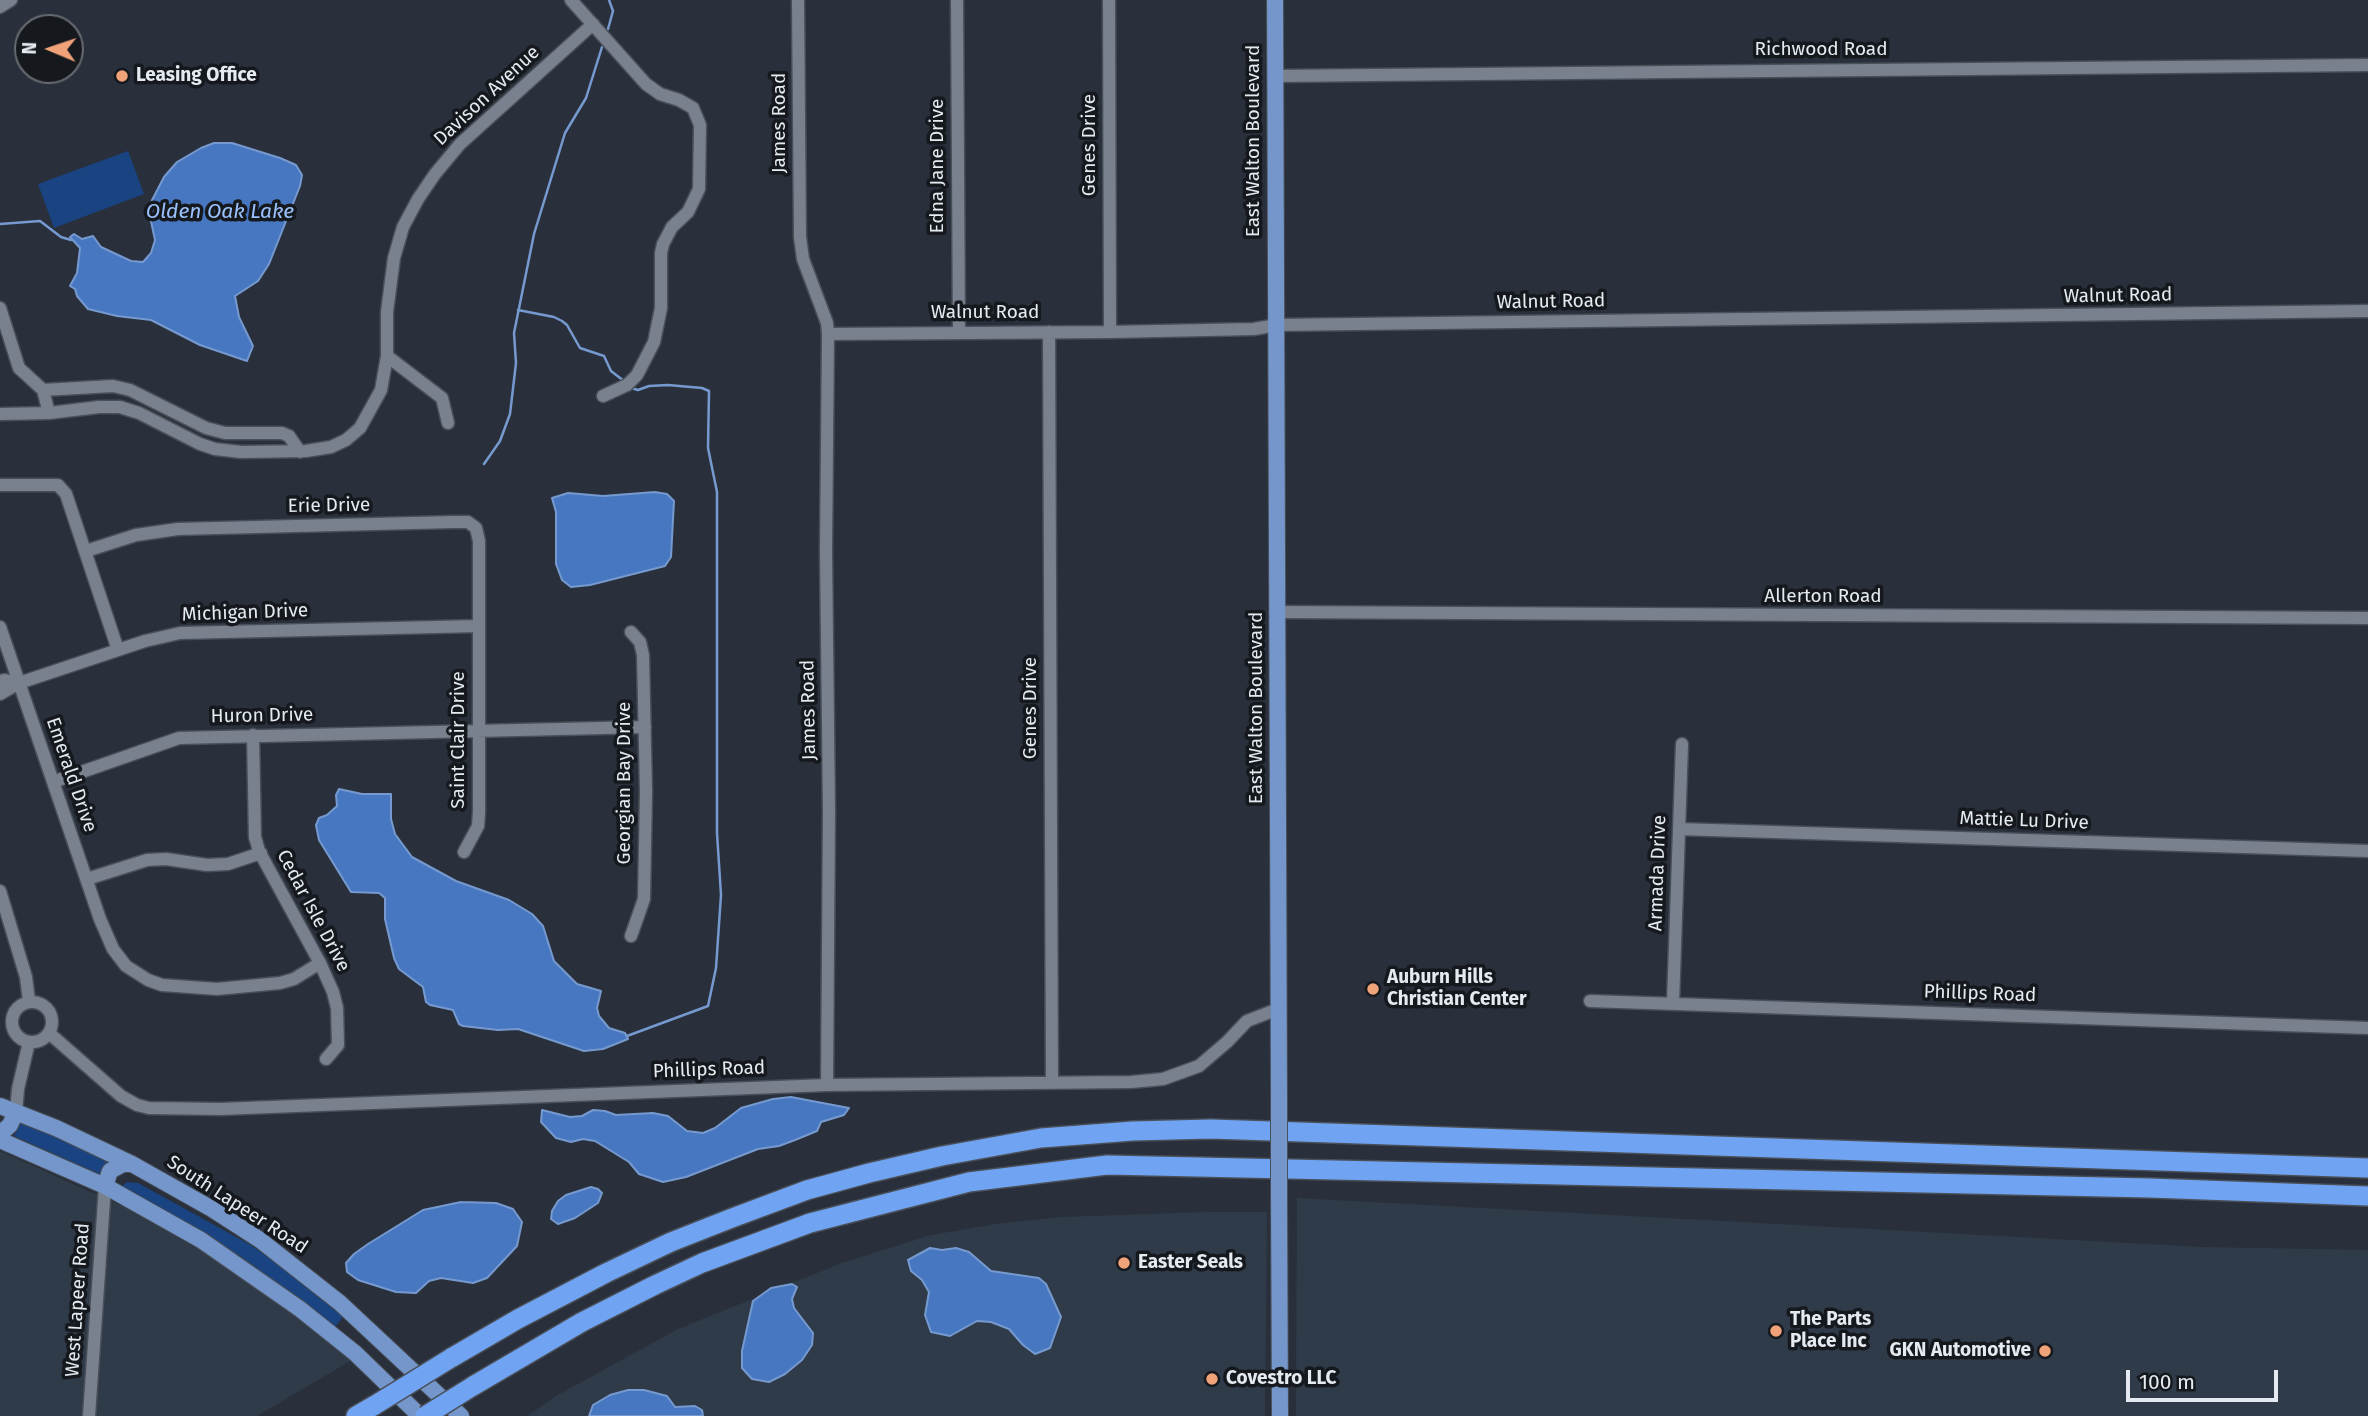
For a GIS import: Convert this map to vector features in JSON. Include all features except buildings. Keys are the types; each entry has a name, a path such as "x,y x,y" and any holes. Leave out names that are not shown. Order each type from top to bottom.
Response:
{"highway":[{"path":"356,1416 518,1319 671,1242 807,1190 869,1173 1041,1138 1133,1131 1211,1129 2368,1168"},
{"path":"422,1416 582,1322 655,1285 702,1263 810,1223 969,1182 1107,1165 2150,1188 2368,1196"}],"main road":[{"name":"East Walton Boulevard","path":"1275,0 1280,1416"},
{"name":"South Lapeer Road","path":"0,1106 56,1128 132,1164 220,1214 280,1255 365,1325 461,1416"},
{"path":"0,1134 10,1125 16,1112"},
{"path":"0,1140 105,1186 201,1240 265,1283 355,1353 422,1416"},
{"path":"105,1186 110,1171 123,1164 132,1164"}],"street":[{"path":"0,7 11,0"},
{"path":"570,0 646,84 660,94 693,108 700,125 699,189 688,212 672,227 661,253 661,308 654,342 637,375 627,385 603,396"},
{"name":"James Road","path":"798,0 799,199 803,259 827,323 828,334 827,1085"},
{"name":"Edna Jane Drive","path":"957,0 959,332"},
{"name":"Genes Drive","path":"1109,0 1110,332"},
{"name":"Davison Avenue","path":"0,414 120,407 139,413 215,449 267,453 331,447 346,440 360,428 381,390 387,356 387,312 394,258 403,227 418,199 460,144 593,24"},
{"name":"Richwood Road","path":"1275,76 2368,65"},
{"path":"0,309 19,368 43,390 49,413"},
{"name":"Walnut Road","path":"828,334 1110,332 1254,329 1277,325 2368,311"},
{"name":"Genes Drive","path":"1049,332 1052,1083"},
{"path":"387,356 442,398 448,423"},
{"path":"43,390 113,386 130,390 206,428 225,433 282,433 289,436 300,452"},
{"path":"0,485 58,485 66,494 118,650"},
{"name":"Erie Drive","path":"86,551 136,534 167,530 468,522 476,528 479,541 479,626"},
{"name":"Allerton Road","path":"1278,612 2368,618"},
{"name":"Emerald Drive","path":"0,626 113,949 126,965 148,980 192,989 255,987 294,979 320,964"},
{"name":"Michigan Drive","path":"0,694 19,683 118,650 180,633 479,626"},
{"name":"Saint Clair Drive","path":"464,852 478,826 479,626"},
{"name":"Georgian Bay Drive","path":"631,632 640,642 643,655 645,727 645,899 631,936"},
{"name":"Michigan Drive","path":"0,681 19,683"},
{"name":"Huron Drive","path":"53,782 179,738 645,727"},
{"name":"Cedar Isle Drive","path":"253,735 255,837 333,992 339,1031 338,1045 326,1059"},
{"name":"Armada Drive","path":"1673,1003 1682,744"},
{"name":"Mattie Lu Drive","path":"1679,829 2368,850"},
{"path":"87,879 147,860 228,864 261,853"},
{"path":"0,891 26,977 29,1001"},
{"path":"29,1001 41,1003 50,1011 53,1023 49,1033 41,1040 29,1042 21,1039 6,1023 20,1004 29,1001"},
{"name":"Phillips Road","path":"1590,1002 2368,1028"},
{"name":"Phillips Road","path":"49,1033 121,1096 136,1105 149,1108 220,1109 827,1085 1131,1082 1163,1079 1199,1066 1247,1021 1278,1009"},
{"path":"16,1112 18,1088 29,1042"},
{"name":"West Lapeer Road","path":"89,1416 105,1186"}],"shaded area":[{"path":"128,151 144,194 54,228 38,184"},
{"path":"21,1123 110,1162 102,1175 14,1136"},
{"path":"0,1151 164,1225 240,1271 352,1360 257,1416 0,1416"},
{"path":"127,1182 138,1183 249,1244 343,1317 335,1327 243,1258 122,1186"},
{"path":"1297,1198 2202,1247 2368,1250 2368,1416 1296,1416"},
{"path":"1267,1212 1265,1416 527,1416 556,1396 678,1329 842,1263 931,1235 1002,1223 1062,1217"}],"water":[{"name":"Olden Oak Lake","path":"214,143 232,143 280,158 296,165 302,175 269,264 258,281 235,296 239,317 253,346 247,361 200,345 151,320 88,309 70,286 77,273 80,248 70,237 74,234 82,239 93,236 101,247 131,261 143,262 151,253 155,240 150,204 164,177 177,162"},
{"path":"655,492 667,494 674,501 671,557 665,566 590,585 571,587 562,580 556,564 556,512 552,498 568,493 603,496"},
{"path":"339,789 362,794 391,794 391,819 395,834 412,857 456,881 509,900 532,914 543,926 554,961 577,984 601,991 597,1008 599,1016 609,1028 625,1033 628,1039 603,1049 584,1051 518,1029 463,1026 459,1024 453,1010 426,1002 423,987 399,969 394,958 385,919 385,898 379,893 351,892 319,840 316,825 319,818 337,806 336,795"},
{"path":"791,1097 849,1108 844,1115 821,1122 817,1131 795,1140 758,1149 686,1177 663,1182 639,1174 629,1162 595,1141 583,1139 571,1142 556,1138 541,1122 542,1110 570,1117 582,1116 593,1110 616,1115 653,1113 668,1116 687,1131 703,1133 715,1128 741,1108"},
{"path":"591,1187 602,1193 598,1203 575,1218 558,1224 551,1219 558,1201 566,1195"},
{"path":"461,1202 496,1203 513,1209 522,1222 517,1246 487,1278 473,1283 441,1278 429,1281 416,1293 396,1292 358,1280 347,1272 346,1263 354,1254 423,1210"},
{"path":"930,1248 956,1248 969,1252 991,1271 1039,1278 1046,1284 1061,1317 1050,1348 1035,1354 1009,1329 991,1322 977,1321 950,1336 931,1332 925,1315 929,1292 922,1280 911,1271 908,1260"},
{"path":"792,1284 797,1287 792,1299 794,1308 813,1333 812,1345 802,1360 785,1374 769,1382 752,1379 742,1368 742,1351 753,1301 771,1288"},
{"path":"628,1390 644,1390 667,1396 675,1407 695,1406 702,1410 703,1416 589,1416 593,1405 610,1395"}],"waterway":[{"path":"608,29 613,11 609,0"},
{"path":"484,464 500,441 510,414 516,363 514,333 534,234 565,133 586,98 602,47"},
{"path":"0,224 40,221 61,237 71,240"},
{"path":"518,310 562,321 580,348 604,356 611,371 624,381"},
{"path":"627,1036 708,1006 716,968 721,895 717,833 717,492 708,448 709,391 668,385 649,386 638,390 631,388"}],"place":[{"name":"Leasing Office","path":"122,76"},
{"name":"Auburn Hills Christian Center","path":"1373,989"},
{"name":"Easter Seals","path":"1124,1263"},
{"name":"The Parts Place Inc","path":"1776,1331"},
{"name":"GKN Automotive","path":"2045,1351"},
{"name":"Covestro LLC","path":"1212,1379"}]}
